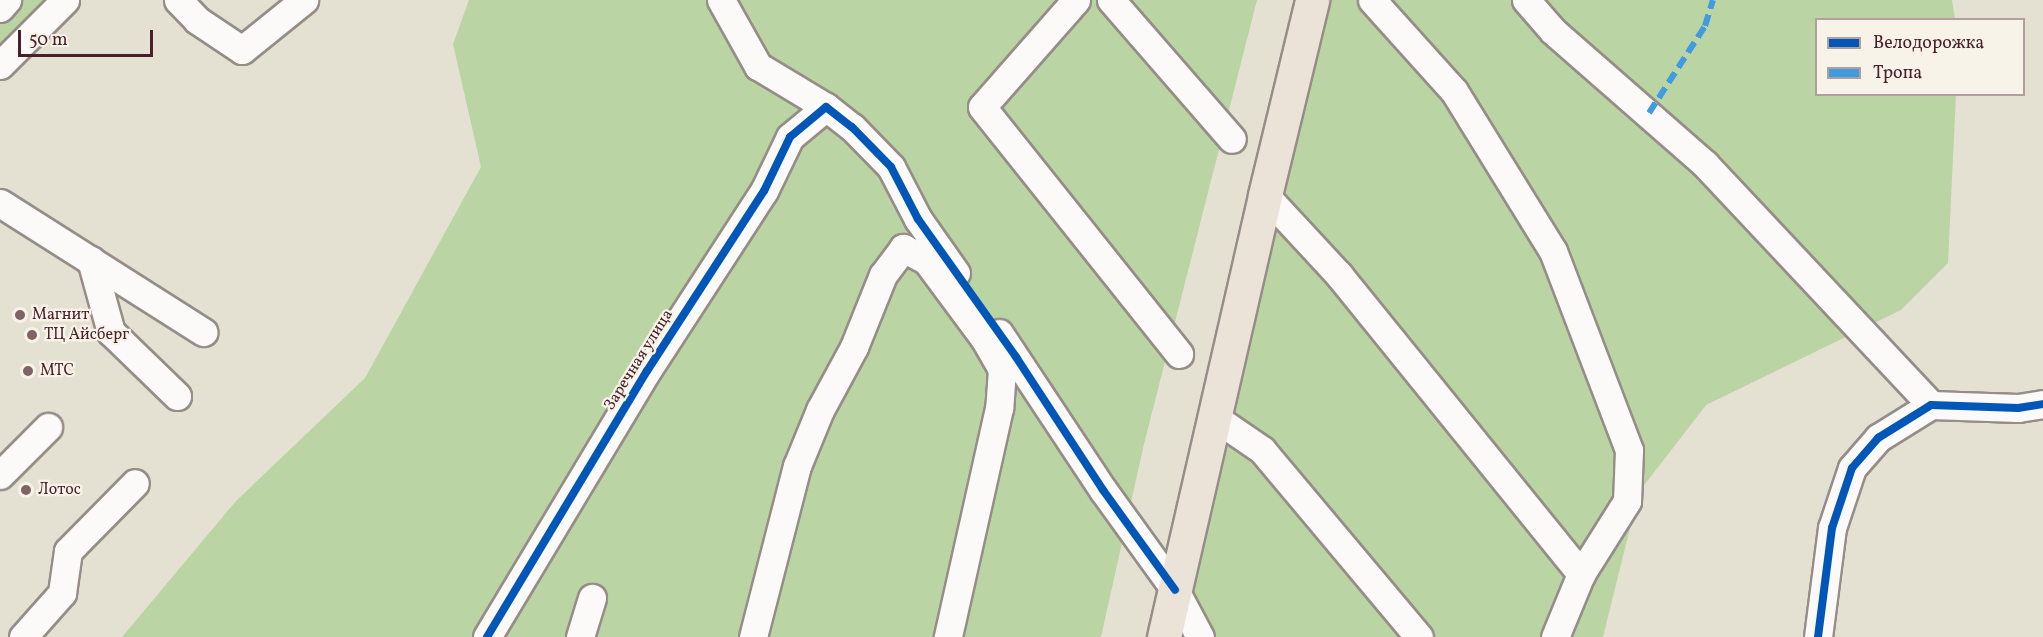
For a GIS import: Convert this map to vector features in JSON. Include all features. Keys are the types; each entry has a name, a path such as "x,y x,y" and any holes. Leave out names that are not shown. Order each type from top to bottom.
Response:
{"main road":[{"path":"1164,637 1312,0"}],"street":[{"path":"0,8 8,0"},
{"path":"0,65 65,0"},
{"path":"178,0 197,20 242,50 304,0"},
{"path":"721,0 758,66 826,107 852,127 891,167 918,219 1016,357 1103,490 1175,590 1200,637"},
{"path":"1076,0 982,107 1179,354"},
{"path":"1111,0 1232,139"},
{"path":"1372,0 1454,91 1553,251 1629,450 1627,501 1581,574 1555,637"},
{"path":"1526,0 1553,31 1705,164 1931,405"},
{"name":"Заречная улица","path":"487,637 647,371 764,191 790,137 826,107"},
{"path":"1265,195 1339,275 1581,574"},
{"path":"0,203 203,332"},
{"path":"753,637 797,465 820,410 854,347 883,275 903,248 926,260 984,338 1002,369 999,408 948,637"},
{"path":"91,260 111,332 177,396"},
{"path":"1818,637 1832,528 1852,468 1878,438 1931,405 2018,408 2043,404"},
{"path":"1214,417 1262,450 1419,637"},
{"path":"0,476 48,427"},
{"path":"23,637 62,594 68,551 135,483"},
{"path":"580,637 592,598"}],"green space":[{"path":"11,0 62,0 0,61 0,12"},
{"path":"469,0 1257,0 1144,444 1101,637 122,637 236,501 365,378 481,167 453,44"},
{"path":"1326,0 1952,0 1955,18 1815,18 1815,96 1956,96 1948,263 1901,310 1706,405 1639,492 1603,637 1179,637 1259,306"}],"marked path":[{"path":"1649,113 1705,26 1713,0"}],"cycle path":[{"path":"487,637 647,371 764,191 790,137 826,107 852,127 891,167 918,219 1016,357 1103,490 1175,590"},
{"path":"1818,637 1832,528 1852,468 1878,438 1931,405 2018,408 2043,404"}],"place":[{"name":"Магнит","path":"20,315"},
{"name":"ТЦ Айсберг","path":"32,335"},
{"name":"МТС","path":"28,371"},
{"name":"Лотос","path":"26,490"}]}
